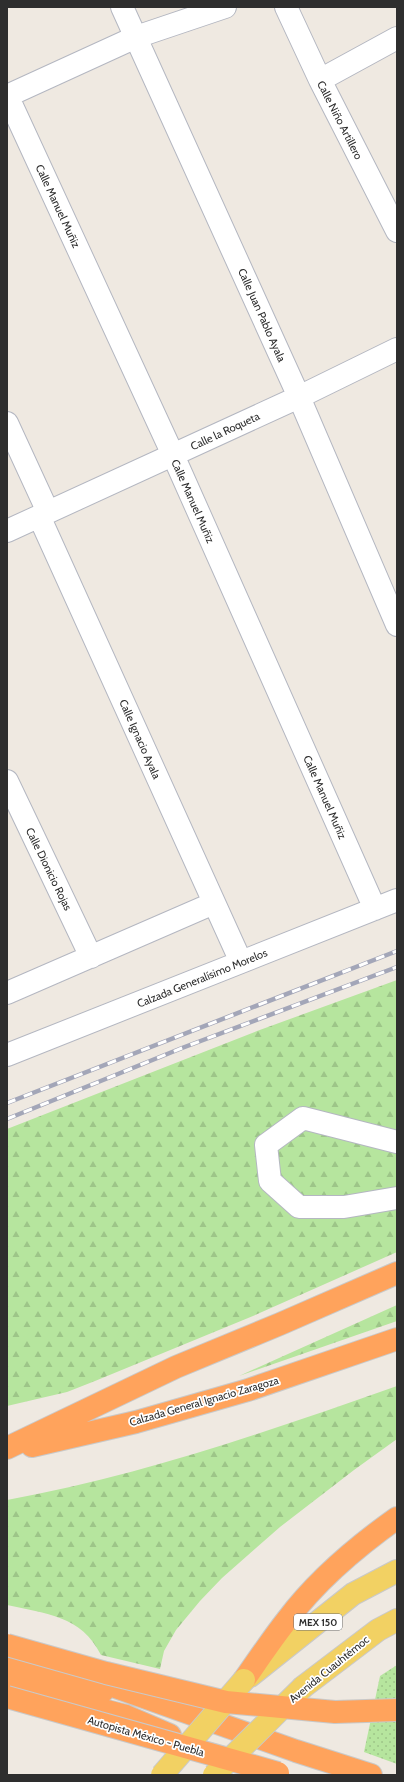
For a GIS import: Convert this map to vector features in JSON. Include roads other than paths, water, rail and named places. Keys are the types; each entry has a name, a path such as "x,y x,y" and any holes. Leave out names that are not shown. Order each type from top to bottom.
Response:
{"highway":[{"path":"7,1448 176,1367 280,1324 397,1272"},
{"name":"Calzada General Ignacio Zaragoza","path":"7,1451 136,1422 241,1392 397,1339"},
{"path":"244,1680 287,1619 317,1585 362,1543 397,1518"},
{"path":"7,1646 106,1673 226,1702 335,1712 397,1710"},
{"path":"7,1649 296,1751 371,1775"},
{"path":"7,1668 111,1693 322,1775"},
{"path":"7,1685 126,1716 260,1775"},
{"name":"Autopista México - Puebla","path":"7,1697 285,1775"}],"main road":[{"name":"MEX 150","path":"244,1680 354,1594 397,1571"},
{"name":"Avenida Cuauhtémoc","path":"214,1775 303,1687 378,1630 397,1620"},
{"path":"162,1775 244,1680"}],"street":[{"name":"Calle Juan Pablo Ayala","path":"122,7 299,397 397,625"},
{"path":"7,96 136,37 225,7"},
{"name":"Calle Niño Artillero","path":"286,7 320,80 397,231"},
{"path":"320,80 397,38"},
{"name":"Calle Manuel Muñiz","path":"7,96 172,455 375,909"},
{"name":"Calle la Roqueta","path":"7,531 299,397 397,349"},
{"name":"Calle Ignacio Ayala","path":"7,423 44,514 241,962"},
{"name":"Calle Dionicio Rojas","path":"7,781 91,957"},
{"name":"Calzada Generalísimo Morelos","path":"8,1052 397,900"},
{"path":"7,993 214,903"},
{"path":"397,1142 303,1118 266,1145 270,1181 299,1207 344,1207 397,1198"}],"railway":[{"path":"7,1103 397,951"},
{"path":"7,1119 182,1048 397,967"}]}
